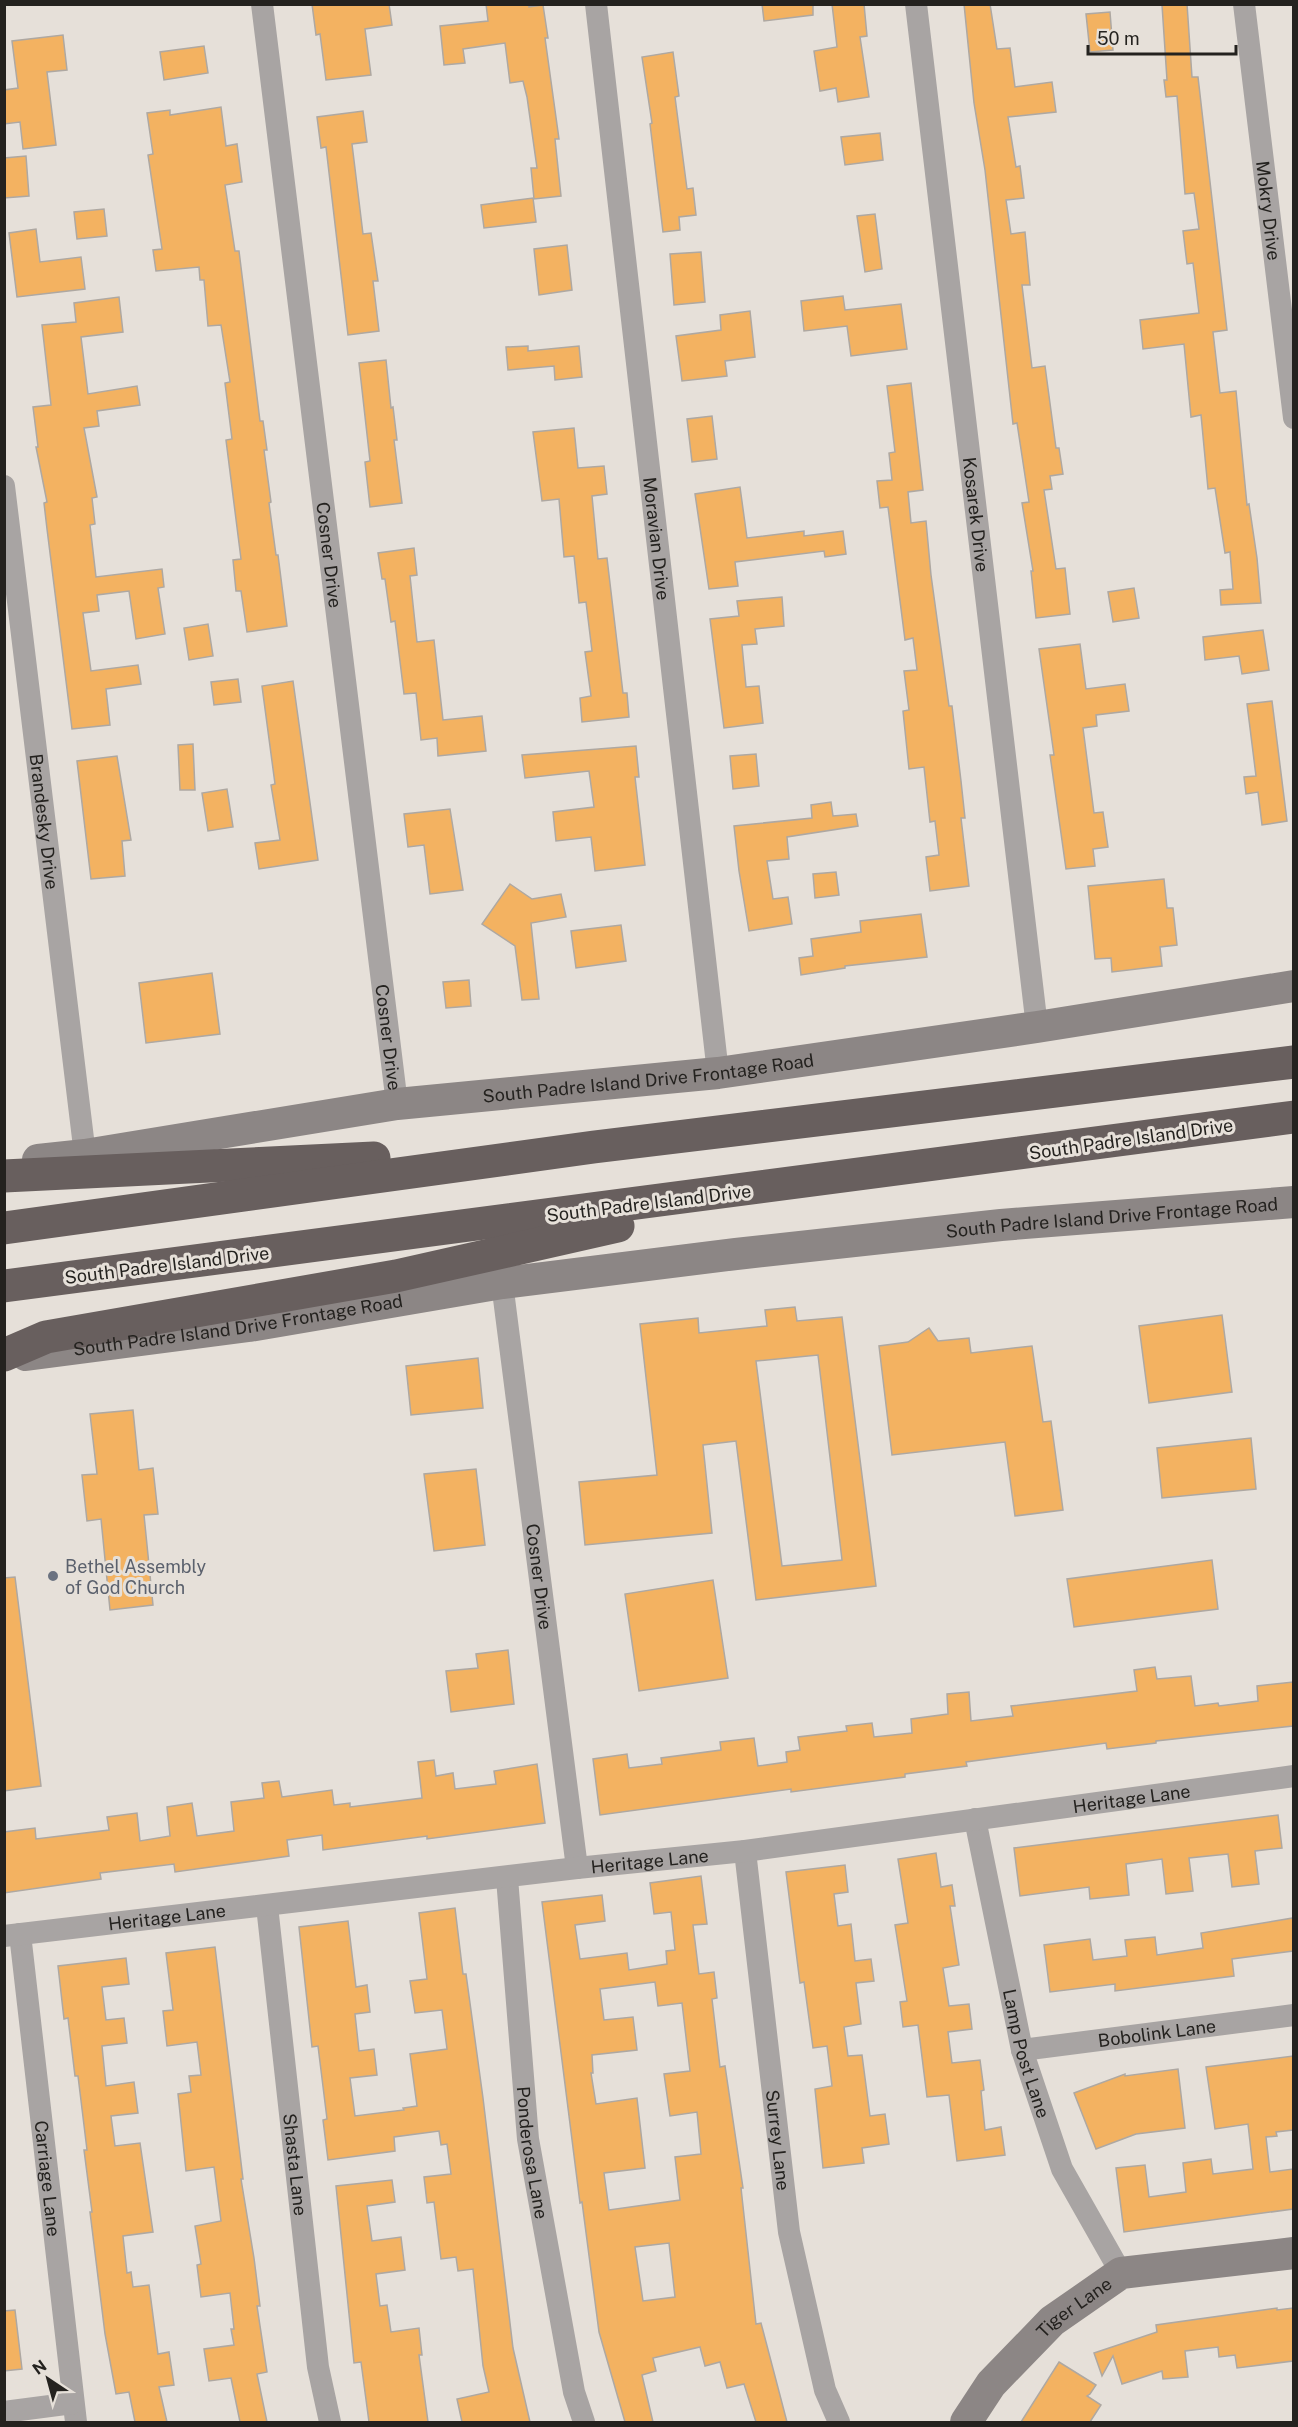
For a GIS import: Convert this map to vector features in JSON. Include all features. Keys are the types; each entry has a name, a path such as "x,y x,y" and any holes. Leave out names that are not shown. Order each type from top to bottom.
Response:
{"highway":[{"path":"4,1227 594,1147 1293,1062"},
{"name":"South Padre Island Drive","path":"4,1287 1293,1117"},
{"path":"4,1176 594,1147"},
{"path":"4,1356 46,1337 396,1276 816,1181"}],"main road":[{"name":"South Padre Island Drive Frontage Road","path":"4,1164 85,1155 397,1104 718,1072 1037,1027 1293,986"},
{"name":"South Padre Island Drive Frontage Road","path":"4,1356 281,1321 501,1283 736,1254 989,1226 1293,1202"},
{"name":"Tiger Lane","path":"966,2422 991,2384 1052,2321 1121,2273 1293,2253"}],"street":[{"name":"Cosner Drive","path":"262,4 397,1104"},
{"name":"Moravian Drive","path":"596,4 718,1072"},
{"name":"Kosarek Drive","path":"916,4 1037,1027"},
{"name":"Mokry Drive","path":"1244,4 1293,418"},
{"name":"Brandesky Drive","path":"4,486 85,1155"},
{"name":"Cosner Drive","path":"501,1283 577,1868"},
{"name":"Heritage Lane","path":"12,1935 577,1868 745,1851 1293,1776"},
{"name":"Lamp Post Lane","path":"975,1819 1022,2050 1062,2169 1121,2273"},
{"name":"Surrey Lane","path":"745,1851 789,2232 825,2390 839,2422"},
{"name":"Ponderosa Lane","path":"507,1878 528,2139 574,2392 584,2422"},
{"name":"Shasta Lane","path":"267,1906 318,2367 330,2422"},
{"name":"Carriage Lane","path":"12,1935 74,2413"},
{"name":"Bobolink Lane","path":"1022,2050 1293,2015"},
{"path":"4,2412 74,2413"}],"building":[{"path":"312,4 389,4 392,25 365,29 371,75 326,80 320,34 316,35"},
{"path":"486,4 529,4 529,7 543,5 548,38 545,38 559,139 555,139 561,196 534,199 531,168 537,168 527,97 523,81 510,83 505,43 463,49 465,63 444,65 440,26 488,21"},
{"path":"762,4 813,4 813,15 764,21"},
{"path":"832,4 864,4 867,36 860,37 869,97 838,102 836,88 820,91 814,51 837,47"},
{"path":"964,4 990,4 997,49 1010,48 1015,87 1052,82 1056,112 1008,117 1016,167 1020,166 1024,198 1006,200 1011,234 1025,232 1030,285 1022,285 1032,368 1045,366 1056,448 1059,448 1063,474 1050,476 1052,489 1044,490 1056,569 1065,568 1070,614 1036,618 1031,571 1033,571 1022,503 1029,502 1017,423 1013,424"},
{"path":"1187,4 1192,77 1198,77 1227,330 1213,332 1220,393 1236,391 1247,505 1249,504 1257,558 1261,603 1221,605 1220,590 1233,589 1230,552 1225,553 1215,488 1208,489 1201,415 1191,417 1184,344 1143,349 1140,320 1199,313 1193,263 1187,264 1183,231 1199,229 1194,193 1185,194 1177,96 1166,97 1164,80 1167,80 1162,5"},
{"path":"1110,12 1113,50 1090,52 1086,14"},
{"path":"63,35 67,70 47,72 56,145 23,149 20,122 4,124 4,90 18,88 12,41"},
{"path":"204,46 208,73 164,80 160,52"},
{"path":"673,52 679,96 675,97 687,189 693,188 696,215 679,217 680,230 663,232 650,124 652,123 642,57"},
{"path":"221,107 226,146 237,144 242,182 225,185 235,251 239,251 260,421 263,421 267,450 264,450 271,502 269,503 287,626 247,632 241,591 236,591 233,560 241,559 226,440 232,439 225,383 230,382 221,325 208,326 204,280 200,280 199,267 156,271 153,250 162,249 148,155 153,154 147,113 170,110 170,115"},
{"path":"363,111 367,142 352,144 363,234 371,233 378,281 373,281 379,331 348,335 326,147 321,148 317,117"},
{"path":"880,133 883,160 845,165 841,137"},
{"path":"26,156 29,196 4,198 4,158"},
{"path":"533,198 536,222 484,228 481,205"},
{"path":"104,209 107,236 77,239 74,212"},
{"path":"875,214 882,269 865,272 857,216"},
{"path":"36,229 40,262 81,257 85,289 17,297 9,233"},
{"path":"567,245 572,290 539,295 534,249"},
{"path":"701,252 705,302 674,305 670,254"},
{"path":"843,296 845,310 901,304 907,349 851,356 847,326 804,331 801,301"},
{"path":"119,297 123,332 81,337 88,394 137,386 140,405 97,411 99,426 84,428 97,497 92,498 95,524 90,525 96,577 162,569 164,587 158,588 165,634 136,639 129,591 97,595 99,611 83,613 91,671 138,665 141,684 106,689 110,725 72,729 44,503 47,502 36,447 38,447 33,407 51,405 42,325 76,322 74,303"},
{"path":"750,311 755,357 725,361 727,376 682,381 676,336 721,330 720,315"},
{"path":"528,346 528,351 579,346 582,377 555,380 554,366 508,370 506,347"},
{"path":"386,360 397,440 394,440 402,503 370,507 365,462 370,461 359,363"},
{"path":"911,383 923,490 908,492 911,523 926,521 931,575 949,706 952,706 961,781 965,818 961,818 969,886 930,891 926,857 939,855 935,821 930,822 924,767 909,769 903,711 909,710 904,671 917,670 913,638 905,640 888,507 880,508 877,481 892,480 889,453 895,452 887,386"},
{"path":"712,416 717,459 692,462 687,419"},
{"path":"574,428 578,468 604,466 607,494 592,496 598,559 607,558 623,693 627,693 629,717 582,722 580,698 591,696 585,652 592,651 586,602 579,603 574,556 564,557 559,499 542,501 533,432"},
{"path":"740,487 747,538 804,531 804,536 843,531 846,554 825,557 824,551 735,562 738,586 709,589 695,494"},
{"path":"414,548 417,575 410,576 417,642 434,640 443,720 482,716 486,751 438,756 437,738 421,740 416,693 404,694 395,621 391,622 385,579 382,579 378,553"},
{"path":"1134,588 1139,618 1113,622 1108,592"},
{"path":"782,597 784,626 755,629 757,644 742,645 746,687 759,686 763,723 724,728 710,619 739,616 737,601"},
{"path":"208,624 213,656 189,660 184,628"},
{"path":"1263,630 1269,670 1242,674 1239,656 1205,660 1203,637"},
{"path":"1080,644 1086,689 1125,684 1129,711 1096,715 1097,726 1083,728 1094,813 1103,812 1108,847 1093,849 1095,866 1066,869 1050,755 1054,755 1039,649"},
{"path":"238,679 241,702 214,705 211,682"},
{"path":"293,681 318,860 259,869 255,843 280,840 271,785 275,784 262,686"},
{"path":"1272,701 1287,821 1262,825 1258,792 1246,794 1244,777 1256,776 1247,704"},
{"path":"193,744 195,790 180,790 178,745"},
{"path":"636,746 639,777 635,777 645,865 595,871 591,837 556,841 553,812 594,807 589,771 525,778 522,755"},
{"path":"756,754 759,786 733,789 730,756"},
{"path":"117,756 131,840 122,841 125,876 91,879 77,761"},
{"path":"227,789 233,827 208,831 202,793"},
{"path":"831,802 833,816 856,814 858,826 787,837 789,859 767,861 773,899 788,897 792,924 749,931 734,826 812,818 811,805"},
{"path":"450,809 463,890 430,894 424,845 408,847 404,814"},
{"path":"836,872 839,895 815,898 813,874"},
{"path":"1164,879 1167,908 1173,908 1177,945 1160,947 1162,966 1112,972 1111,958 1095,959 1088,886"},
{"path":"510,884 532,899 561,894 566,917 531,923 539,999 522,1000 515,946 482,924"},
{"path":"921,914 927,957 845,966 845,968 801,975 799,958 813,956 811,939 861,932 860,921"},
{"path":"621,925 626,961 576,968 571,931"},
{"path":"212,973 220,1034 146,1043 139,983"},
{"path":"469,980 471,1006 446,1008 443,982"},
{"path":"795,1307 797,1321 842,1317 876,1586 756,1600 736,1441 703,1445 712,1533 585,1545 579,1482 657,1475 640,1324 698,1318 699,1333 767,1326 765,1310","holes":["818,1355 842,1560 782,1566 756,1361"]},
{"path":"1222,1315 1232,1392 1149,1403 1139,1326"},
{"path":"929,1328 938,1341 969,1338 971,1353 1032,1346 1043,1422 1051,1421 1063,1510 1015,1516 1005,1442 892,1455 879,1346 908,1342"},
{"path":"478,1358 483,1408 411,1415 406,1366"},
{"path":"133,1410 139,1470 153,1468 158,1514 144,1515 153,1605 110,1610 101,1519 87,1521 82,1475 97,1474 90,1414"},
{"path":"1251,1438 1256,1489 1162,1498 1157,1448"},
{"path":"476,1469 485,1545 434,1551 424,1474"},
{"path":"1212,1560 1218,1609 1074,1627 1067,1579"},
{"path":"15,1577 41,1786 4,1791 4,1578"},
{"path":"713,1580 728,1678 639,1691 625,1594"},
{"path":"508,1650 514,1704 451,1712 446,1671 478,1668 476,1654"},
{"path":"1155,1667 1157,1679 1191,1676 1195,1706 1218,1703 1219,1706 1258,1701 1257,1686 1293,1682 1293,1726 1156,1741 1156,1743 1107,1749 1106,1743 966,1762 967,1766 905,1774 905,1777 791,1792 791,1789 600,1815 593,1759 627,1754 629,1768 662,1764 661,1758 721,1750 720,1742 754,1738 758,1766 787,1762 786,1752 800,1750 798,1737 847,1731 846,1726 872,1723 874,1737 912,1733 911,1719 948,1714 947,1694 969,1692 971,1721 1013,1716 1011,1706 1137,1691 1134,1670"},
{"path":"434,1760 436,1776 453,1773 455,1789 496,1784 494,1771 537,1764 545,1823 323,1850 322,1835 287,1840 289,1856 175,1872 174,1864 100,1873 101,1879 4,1893 4,1832 35,1828 36,1839 109,1830 107,1817 137,1813 140,1841 170,1836 167,1807 192,1803 197,1836 234,1831 231,1802 264,1798 262,1783 279,1781 282,1797 332,1790 334,1805 350,1803 350,1807 422,1798 418,1762"},
{"path":"1278,1815 1282,1848 1255,1851 1259,1884 1232,1887 1228,1854 1189,1858 1193,1891 1166,1894 1162,1859 1126,1864 1129,1895 1090,1899 1089,1887 1020,1896 1014,1848"},
{"path":"936,1853 941,1887 952,1885 955,1906 950,1906 959,1965 943,1968 949,2006 969,2004 972,2029 948,2032 952,2063 980,2060 984,2090 981,2091 985,2130 1001,2127 1005,2155 957,2161 949,2095 927,2097 918,2025 903,2027 900,2002 907,2001 895,1925 908,1923 898,1859"},
{"path":"845,1865 848,1892 834,1894 838,1926 851,1924 855,1961 871,1959 874,1981 856,1983 861,2024 844,2027 848,2056 862,2055 870,2116 885,2114 889,2144 862,2148 864,2163 823,2168 815,2089 832,2086 827,2046 813,2048 804,1982 800,1983 786,1872"},
{"path":"701,1876 707,1924 693,1925 699,1974 714,1972 717,1998 712,1999 720,2067 725,2066 743,2188 741,2188 756,2324 761,2323 787,2422 756,2422 744,2384 727,2388 720,2362 705,2366 700,2347 653,2358 656,2371 642,2375 653,2422 625,2422 599,2332 582,2202 580,2203 542,1902 602,1895 605,1921 575,1925 580,1959 627,1953 629,1970 667,1964 666,1951 675,1950 671,1912 654,1914 650,1883","holes":["655,1982 658,2006 682,2003 690,2071 664,2074 670,2116 697,2112 701,2154 675,2157 680,2200 609,2210 604,2173 645,2168 637,2098 596,2104 591,2073 593,2073 592,2055 637,2050 633,2017 604,2020 600,1989","669,2243 675,2297 643,2301 635,2247"]},
{"path":"455,1908 483,2098 513,2348 530,2422 462,2422 457,2399 489,2392 483,2366 473,2269 458,2271 456,2257 441,2259 434,2202 427,2203 424,2177 451,2174 447,2144 441,2145 439,2131 394,2137 395,2151 328,2160 323,2120 327,2119 318,2046 312,2047 299,1927 348,1921 356,1987 367,1985 370,2012 355,2014 359,2051 374,2049 377,2075 350,2078 355,2116 404,2110 403,2108 417,2106 410,2054 447,2049 442,2010 415,2013 410,1981 427,1979 419,1913"},
{"path":"1293,1918 1293,1951 1232,1959 1234,1976 1115,1991 1115,1984 1050,1992 1044,1945 1090,1939 1093,1960 1127,1956 1125,1940 1155,1937 1157,1955 1203,1948 1201,1933"},
{"path":"215,1947 243,2179 241,2179 260,2306 257,2306 267,2372 257,2374 267,2422 240,2422 231,2378 209,2381 204,2349 234,2345 230,2293 201,2297 197,2265 201,2264 195,2226 221,2221 214,2167 186,2171 178,2094 191,2092 189,2076 201,2075 197,2042 167,2046 163,2011 173,2010 166,1953"},
{"path":"126,1958 129,1984 102,1987 106,2020 124,2018 127,2043 102,2046 106,2086 134,2082 138,2113 111,2116 115,2146 140,2143 153,2232 123,2236 127,2273 131,2272 133,2287 149,2285 158,2354 169,2352 174,2385 159,2387 167,2422 135,2422 129,2392 116,2394 105,2334 90,2212 92,2212 84,2150 87,2150 78,2076 75,2076 68,2018 64,2019 58,1966"},
{"path":"1293,2056 1293,2130 1276,2132 1277,2136 1266,2137 1270,2172 1293,2169 1293,2209 1124,2232 1116,2168 1145,2165 1149,2197 1186,2192 1183,2163 1211,2159 1213,2174 1253,2169 1248,2124 1215,2129 1206,2067"},
{"path":"1178,2069 1185,2128 1136,2134 1096,2149 1074,2093 1125,2074 1125,2076"},
{"path":"392,2180 395,2202 367,2206 372,2241 401,2237 405,2270 376,2274 380,2306 387,2305 391,2332 419,2328 422,2355 419,2355 428,2422 369,2422 361,2362 354,2363 336,2186"},
{"path":"1277,2308 1277,2310 1293,2308 1293,2361 1237,2368 1235,2355 1219,2357 1218,2347 1185,2351 1188,2377 1163,2379 1162,2371 1122,2384 1113,2356 1102,2376 1094,2353 1157,2332 1156,2325"},
{"path":"15,2310 22,2369 4,2371 4,2311"},
{"path":"1059,2362 1096,2385 1087,2396 1101,2405 1090,2422 1021,2422"}],"place":[{"name":"Bethel Assembly of God Church","path":"53,1576"}]}
